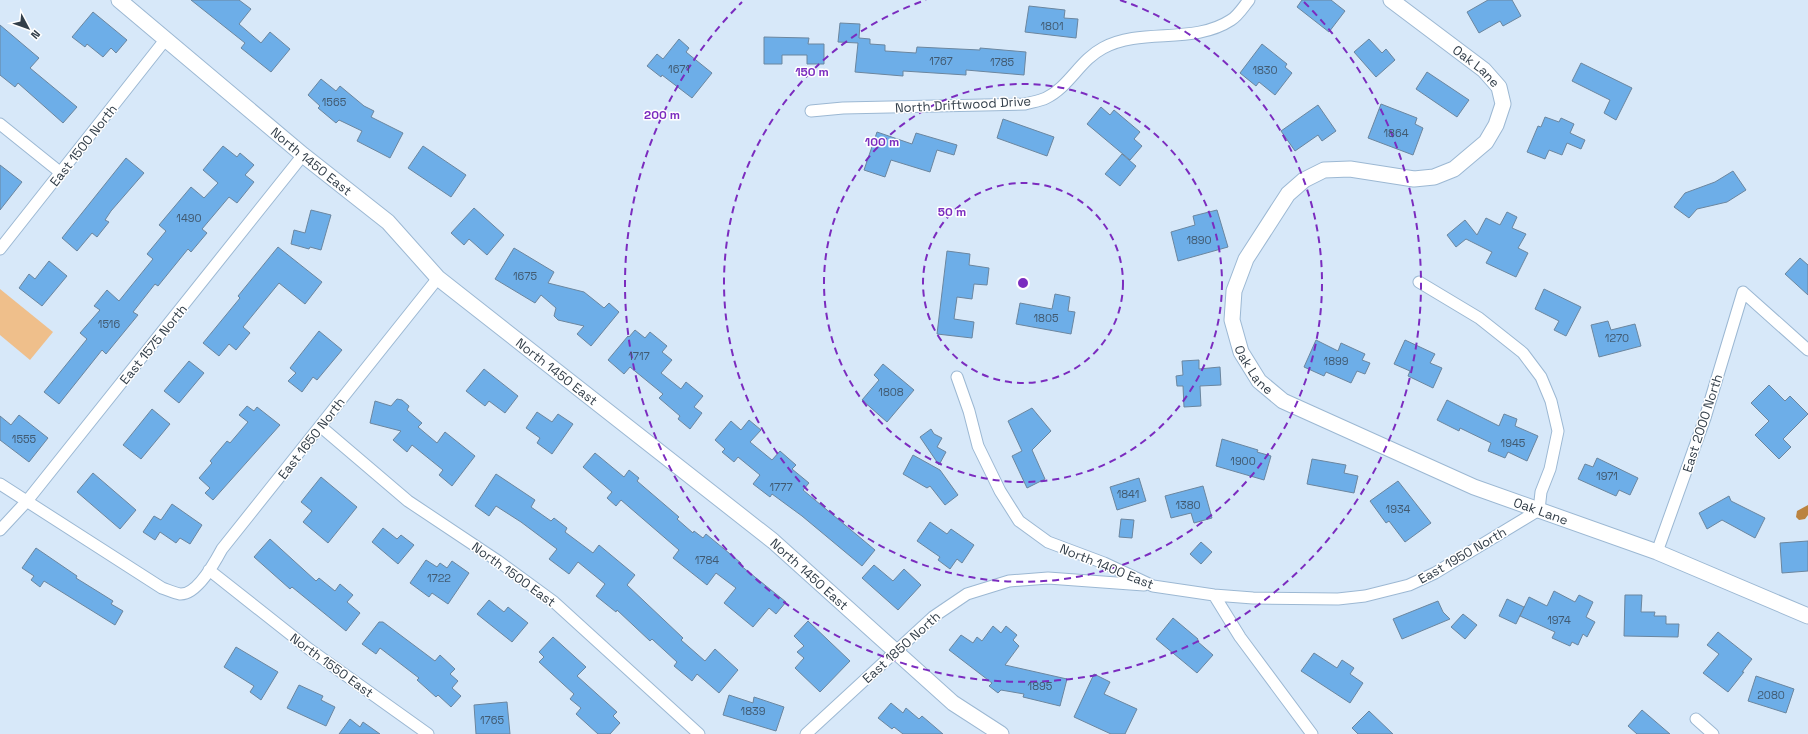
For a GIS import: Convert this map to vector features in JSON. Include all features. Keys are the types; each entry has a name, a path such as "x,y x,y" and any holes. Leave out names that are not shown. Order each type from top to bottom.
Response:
{"street":[{"name":"North 1450 East","path":"119,0 303,155 388,222 438,278 773,541 953,703 1001,734"},
{"name":"North Driftwood Drive","path":"811,111 843,108 1025,104 1046,98 1102,48 1121,42 1152,36 1182,35 1209,30 1231,20 1249,0"},
{"name":"Oak Lane","path":"1391,0 1484,70 1499,88 1503,104 1496,125 1486,142 1454,169 1434,177 1414,179 1350,169 1324,170 1304,180 1288,194 1246,259 1234,291 1232,320 1241,352 1259,381 1283,401 1474,487 1656,552 1808,616"},
{"name":"East 1500 North","path":"0,249 165,40"},
{"path":"0,124 61,173"},
{"name":"East 1575 North","path":"0,530 27,501 303,155"},
{"name":"East 1650 North","path":"27,501 162,588 181,594 188,591 197,586 222,549 438,278"},
{"path":"1420,282 1484,322 1523,353 1541,377 1551,401 1558,431 1550,469 1541,492 1539,510"},
{"name":"East 2000 North","path":"1656,552 1706,418 1743,292 1808,350"},
{"name":"North 1400 East","path":"957,377 969,411 978,446 1000,491 1019,521 1048,542 1104,563 1153,586 1214,596"},
{"name":"North 1500 East","path":"320,426 408,501 498,561 554,602 699,734"},
{"path":"0,484 27,501"},
{"name":"East 1950 North","path":"1214,596 1338,599 1386,592 1409,585 1435,574 1539,510"},
{"name":"North 1550 East","path":"209,570 309,649 428,734"},
{"name":"East 1850 North","path":"806,734 933,617 967,594 1009,581 1048,578 1153,586"},
{"path":"1214,596 1240,637 1312,734"},
{"path":"1696,719 1713,734"}],"shaded area":[{"path":"0,289 53,332 30,360 0,335"},
{"path":"1808,505 1808,515 1805,519 1799,520 1796,517 1797,511"}],"building":[{"path":"191,0 239,0 251,9 239,24 261,43 270,32 290,49 271,72 241,48 245,43"},
{"path":"1302,0 1331,0 1345,11 1329,32 1297,7"},
{"path":"1488,0 1512,0 1521,16 1503,26 1500,21 1479,33 1467,12"},
{"path":"1029,6 1065,10 1064,18 1078,19 1076,38 1025,32"},
{"path":"93,12 127,40 116,53 111,48 103,57 87,44 85,47 72,37"},
{"path":"840,23 860,24 859,38 870,39 870,44 885,45 885,51 916,53 917,47 980,50 980,48 1026,52 1024,75 966,70 966,75 903,71 903,76 855,72 858,43 838,42"},
{"path":"0,25 39,58 30,68 77,107 63,123 18,83 15,87 0,75"},
{"path":"764,37 809,38 808,44 824,44 824,64 807,64 807,55 782,55 782,64 764,64"},
{"path":"679,39 689,48 686,52 712,73 692,98 662,75 661,77 647,66 657,54 663,59"},
{"path":"1369,39 1382,53 1386,49 1395,60 1376,77 1354,52"},
{"path":"1262,44 1287,64 1285,67 1292,73 1275,95 1259,82 1256,86 1240,73"},
{"path":"1581,63 1632,88 1616,120 1604,113 1610,100 1572,81"},
{"path":"1427,72 1469,100 1457,117 1416,89"},
{"path":"321,79 336,91 340,86 364,106 374,111 371,117 403,133 390,158 357,141 362,131 339,120 336,123 318,108 320,106 308,95"},
{"path":"1381,104 1417,118 1415,124 1423,128 1413,155 1368,138"},
{"path":"1318,105 1336,131 1322,141 1318,135 1295,151 1281,131"},
{"path":"1101,107 1110,115 1114,110 1140,132 1134,139 1142,146 1130,160 1087,124"},
{"path":"1545,117 1559,122 1561,118 1574,124 1570,133 1585,140 1581,149 1567,143 1562,155 1549,150 1545,159 1527,152 1538,126 1541,127"},
{"path":"1003,119 1054,137 1047,156 997,138"},
{"path":"877,132 912,144 916,133 957,145 954,155 937,150 930,172 891,160 885,177 864,170"},
{"path":"223,146 237,157 240,153 254,165 245,175 254,182 237,203 229,197 202,229 207,233 191,252 188,249 158,286 155,284 133,312 138,315 106,354 102,350 59,404 44,392 87,339 80,333 100,310 94,306 107,290 119,301 153,259 147,254 166,231 159,225 191,187 204,198 218,183 203,170"},
{"path":"423,146 466,175 451,197 408,168"},
{"path":"1122,154 1136,166 1120,186 1105,174"},
{"path":"126,158 144,173 111,211 105,220 109,222 97,237 92,233 77,251 62,238"},
{"path":"0,165 22,182 0,210"},
{"path":"1733,171 1746,190 1727,202 1697,209 1689,218 1674,207 1685,193 1715,182"},
{"path":"474,208 504,235 487,255 469,239 464,245 451,233"},
{"path":"311,210 331,215 321,250 310,247 309,249 291,244 294,230 305,233"},
{"path":"1217,210 1228,247 1178,261 1171,232 1195,225 1193,216"},
{"path":"1507,212 1517,217 1512,228 1526,234 1518,248 1528,253 1516,277 1486,263 1492,252 1466,239 1456,247 1447,235 1465,220 1477,235 1486,218 1500,225"},
{"path":"278,247 322,282 305,304 279,283 243,327 250,333 236,350 229,344 219,356 203,343 240,298 238,296"},
{"path":"514,248 554,272 548,283 584,292 604,308 609,303 619,312 591,346 577,334 584,326 558,320 554,316 556,308 541,295 535,303 495,279"},
{"path":"947,251 970,254 969,265 989,268 987,285 974,284 972,299 957,297 954,319 974,322 972,338 937,334"},
{"path":"1800,258 1808,265 1808,295 1785,274"},
{"path":"49,261 67,276 42,306 19,288 29,274 35,279"},
{"path":"1544,289 1581,307 1566,336 1554,330 1559,321 1535,309"},
{"path":"1055,294 1070,297 1068,311 1075,312 1071,334 1016,324 1020,303 1052,309"},
{"path":"1608,321 1611,330 1635,324 1641,346 1599,357 1591,325"},
{"path":"635,330 645,338 650,332 667,346 662,352 672,360 661,373 681,389 686,382 703,396 694,407 702,413 690,429 678,419 680,416 659,398 663,394 630,367 624,374 608,360"},
{"path":"319,331 342,350 317,380 313,377 302,392 288,381 296,373 290,368"},
{"path":"1316,340 1338,351 1341,343 1365,354 1362,360 1370,363 1365,374 1357,371 1351,383 1326,372 1324,376 1304,367"},
{"path":"1405,340 1435,354 1430,363 1442,368 1433,388 1408,376 1410,371 1394,364"},
{"path":"1199,360 1199,369 1220,367 1221,385 1200,386 1201,406 1184,407 1183,386 1177,386 1176,376 1183,375 1182,361"},
{"path":"189,361 204,373 179,403 164,391"},
{"path":"883,364 914,390 887,422 862,400 879,380 874,375"},
{"path":"484,369 518,396 505,413 489,401 485,406 466,391"},
{"path":"1769,385 1785,401 1790,396 1808,414 1783,439 1791,447 1779,459 1755,435 1769,421 1751,403"},
{"path":"397,399 402,400 409,406 407,410 422,423 418,427 437,443 445,432 475,456 452,486 439,475 443,470 412,445 407,452 393,440 401,431 370,423 375,401 391,406"},
{"path":"1447,400 1499,426 1504,414 1517,419 1515,426 1538,436 1527,461 1508,452 1505,458 1488,451 1491,443 1460,428 1459,431 1437,420"},
{"path":"247,406 254,411 257,407 280,425 213,500 205,493 210,488 199,478 212,463 210,461 227,441 230,443 248,422 239,415"},
{"path":"1032,408 1051,431 1032,450 1045,479 1027,488 1012,456 1022,451 1008,421"},
{"path":"152,409 170,424 141,459 123,445"},
{"path":"537,412 552,422 558,414 573,424 552,454 537,443 540,438 526,428"},
{"path":"19,415 48,438 29,462 0,440 0,416 11,425"},
{"path":"749,420 761,430 750,442 772,460 780,451 796,465 792,469 809,483 803,490 875,550 862,566 802,516 772,494 770,497 753,484 760,475 738,457 734,462 722,452 725,449 715,440 731,421 741,430"},
{"path":"931,429 934,434 942,438 937,447 946,452 939,465 920,437"},
{"path":"1222,439 1258,450 1257,452 1271,456 1264,480 1216,466"},
{"path":"595,453 624,477 629,470 639,478 637,481 679,517 677,519 693,533 694,531 703,538 706,534 741,563 740,565 786,602 776,614 769,608 753,627 724,603 736,588 716,573 707,585 673,558 679,550 621,500 616,506 607,498 612,492 583,467"},
{"path":"913,455 940,470 958,495 945,505 930,486 927,488 903,474"},
{"path":"1597,458 1638,478 1630,495 1619,490 1616,496 1578,479 1585,464 1593,467"},
{"path":"1312,459 1346,465 1344,473 1358,476 1354,493 1307,484"},
{"path":"93,473 136,510 120,529 77,492"},
{"path":"496,474 535,500 531,507 551,521 554,518 567,528 565,532 593,553 599,545 635,575 627,585 683,638 681,640 705,661 715,649 738,670 719,693 697,674 692,681 674,666 677,662 652,639 650,641 617,610 616,612 596,596 605,584 578,562 569,574 549,559 557,549 521,522 496,506 489,516 475,506"},
{"path":"321,477 357,507 328,543 303,522 312,511 301,502"},
{"path":"1139,478 1146,501 1117,510 1110,487"},
{"path":"1398,481 1431,523 1405,542 1389,521 1386,523 1370,501"},
{"path":"1203,486 1212,518 1194,523 1191,513 1171,518 1165,496"},
{"path":"1729,496 1731,501 1765,518 1755,538 1722,520 1707,529 1699,513"},
{"path":"172,504 202,525 190,544 180,538 176,543 160,532 155,540 143,532 154,516 161,520"},
{"path":"1121,519 1134,520 1132,538 1119,537"},
{"path":"930,522 947,534 951,529 974,545 962,563 957,559 950,569 938,560 940,557 917,541"},
{"path":"383,528 397,539 401,535 414,545 398,564 372,542"},
{"path":"270,539 316,581 319,578 335,591 340,584 353,595 347,602 360,613 346,631 292,587 290,589 254,557"},
{"path":"1808,541 1808,571 1782,573 1780,543"},
{"path":"1201,542 1212,552 1201,564 1190,554"},
{"path":"36,548 77,576 76,578 113,601 111,604 123,611 115,625 44,581 40,587 31,580 34,576 22,568"},
{"path":"426,560 437,567 440,563 447,568 452,561 469,573 448,604 432,593 429,597 410,583"},
{"path":"874,565 893,581 904,569 921,585 898,610 862,578"},
{"path":"1554,591 1575,602 1579,595 1593,602 1586,617 1595,622 1587,637 1583,634 1578,645 1572,642 1570,646 1552,638 1555,632 1520,616 1529,597 1547,606"},
{"path":"1625,595 1642,595 1641,612 1655,612 1654,616 1666,616 1666,624 1679,624 1678,637 1624,636"},
{"path":"1507,599 1524,607 1516,624 1499,616"},
{"path":"489,600 504,612 508,607 528,623 512,642 477,614"},
{"path":"1438,601 1443,612 1450,619 1402,639 1393,619"},
{"path":"1463,614 1477,625 1465,639 1451,627"},
{"path":"1173,618 1198,639 1197,641 1213,655 1197,673 1156,639"},
{"path":"808,621 850,661 820,692 795,668 804,658 797,652 804,646 794,636"},
{"path":"379,622 383,622 435,661 440,655 455,669 450,674 458,681 452,688 461,696 451,707 438,695 436,697 417,680 419,678 380,648 376,654 362,644"},
{"path":"993,626 1001,633 1006,626 1017,635 1013,640 1019,646 1005,665 1067,679 1060,706 1023,697 1024,694 1001,690 998,693 989,686 992,683 949,650 961,635 973,643 977,637 982,641"},
{"path":"1718,632 1752,659 1728,692 1703,673 1719,654 1707,645"},
{"path":"553,637 586,667 577,676 617,712 613,716 620,723 610,734 598,734 576,714 581,708 570,699 574,694 539,662 544,657 539,652"},
{"path":"236,647 278,672 261,700 250,692 254,686 224,667"},
{"path":"1314,653 1337,668 1342,660 1354,668 1350,674 1363,683 1350,703 1301,671"},
{"path":"1094,674 1110,682 1104,694 1137,709 1125,734 1111,734 1074,717"},
{"path":"1756,676 1794,689 1786,713 1748,701"},
{"path":"299,685 323,696 321,700 335,707 326,726 287,708"},
{"path":"729,695 753,703 754,697 784,707 776,731 723,715"},
{"path":"507,702 510,734 476,734 474,705"},
{"path":"891,703 903,713 906,708 919,719 922,716 943,734 903,734 894,727 892,729 878,718"},
{"path":"1642,710 1670,734 1637,734 1628,726"},
{"path":"1369,711 1393,734 1358,734 1352,728"},
{"path":"350,719 360,727 363,722 380,734 339,734"}]}
